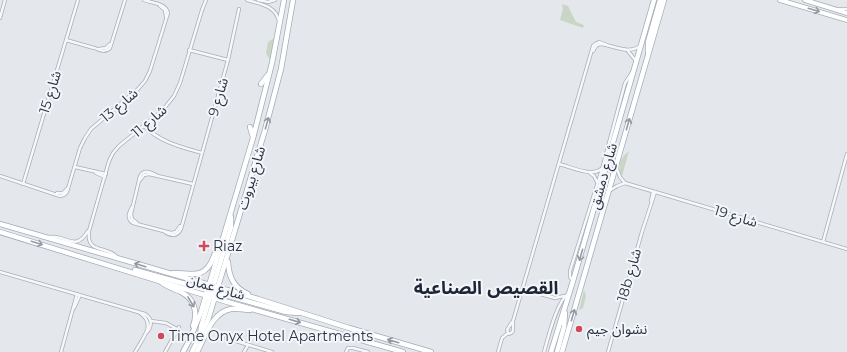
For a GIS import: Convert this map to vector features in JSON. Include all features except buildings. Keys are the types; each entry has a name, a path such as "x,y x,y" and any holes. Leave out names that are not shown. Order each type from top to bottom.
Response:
{"main road":[{"name":"شارع بيروت","path":"212,291 223,240 253,138 269,74 284,0"},
{"name":"شارع بيروت","path":"183,352 228,257 271,111 284,55 294,0"},
{"name":"شارع دمشق","path":"551,351 565,309 654,0"},
{"name":"شارع دمشق","path":"562,352 649,54 663,1"},
{"path":"645,65 648,73"},
{"path":"261,84 269,74"},
{"path":"250,127 253,138"},
{"path":"192,352 200,337 201,327 231,227 231,214"},
{"name":"شارع عمان","path":"0,224 168,274 258,310 403,352"},
{"name":"شارع عمان","path":"0,232 160,280 258,299 431,352"},
{"path":"168,274 176,273 191,275 202,272 210,265 218,246 223,240"},
{"path":"228,257 229,273 234,284 241,290 258,299"},
{"path":"127,270 136,270 286,312 302,313"},
{"path":"160,280 167,287 185,294 193,304 195,315 190,331 190,339"},
{"path":"197,352 212,322 221,312 233,308 258,310"},
{"path":"557,352 564,324 565,309"}],"street":[{"path":"0,18 5,0"},
{"name":"شارع 15","path":"23,184 78,0"},
{"path":"66,40 103,51 110,48 125,0"},
{"name":"شارع 13","path":"0,176 52,192 62,193 66,191 69,186 82,143 91,129 104,116 138,89 145,81 150,71 165,21 166,11 158,4 144,0"},
{"name":"شارع 11","path":"203,0 203,7"},
{"name":"شارع 11","path":"89,231 111,157 116,149 165,108 174,96 180,83 189,49 206,0"},
{"path":"247,0 272,8 280,23"},
{"path":"258,0 268,2 275,0"},
{"path":"780,0 847,20"},
{"path":"805,0 847,13"},
{"name":"شارع 9","path":"193,184 144,172 140,176 129,218 133,223 171,235 177,234 180,231 228,60 239,9"},
{"path":"835,9 847,9"},
{"path":"498,352 502,338 508,333 511,334 512,332 513,321 522,288 592,51 598,44 607,45 628,51 633,56 636,63"},
{"path":"628,51 641,45"},
{"path":"189,49 228,60"},
{"path":"573,281 570,277 570,271 602,169 625,82 634,69"},
{"path":"145,125 151,132 168,143 202,153"},
{"path":"822,242 847,154"},
{"path":"559,164 590,173 596,173 602,169"},
{"path":"75,167 105,176"},
{"path":"608,193 617,186 625,183 620,177 616,167"},
{"path":"590,173 594,176 597,183"},
{"name":"شارع 19","path":"625,183 847,249"},
{"name":"18b شارع","path":"608,351 654,192"},
{"path":"47,238 54,237 74,242 83,239 89,231"},
{"path":"89,231 89,240 92,245 97,249 112,253 117,258"},
{"path":"0,272 146,314 151,321 150,328 135,352"},
{"path":"522,288 555,298 569,293"},
{"path":"61,352 78,295"},
{"path":"544,352 564,296"},
{"path":"555,298 560,306"},
{"path":"138,312 145,317 148,322 146,333"},
{"path":"151,321 166,323 178,328 165,352"},
{"path":"508,333 507,329 513,321"},
{"path":"226,338 272,352"},
{"path":"244,352 248,345"},
{"path":"346,352 348,348 351,347 368,352"}],"green space":[{"path":"562,4 568,6 576,22 584,25 583,28 560,20 563,9"},
{"path":"273,39 270,60 266,53 268,42"},
{"path":"629,151 622,176 619,169 620,162"},
{"path":"584,290 586,296 583,308 579,310"}],"place":[{"name":"Riaz","path":"204,246"},
{"name":"نشوان جيم","path":"579,329"},
{"name":"Time Onyx Hotel Apartments","path":"161,336"}],"district":[{"name":"القصيص الصناعية","path":"486,288"}]}
